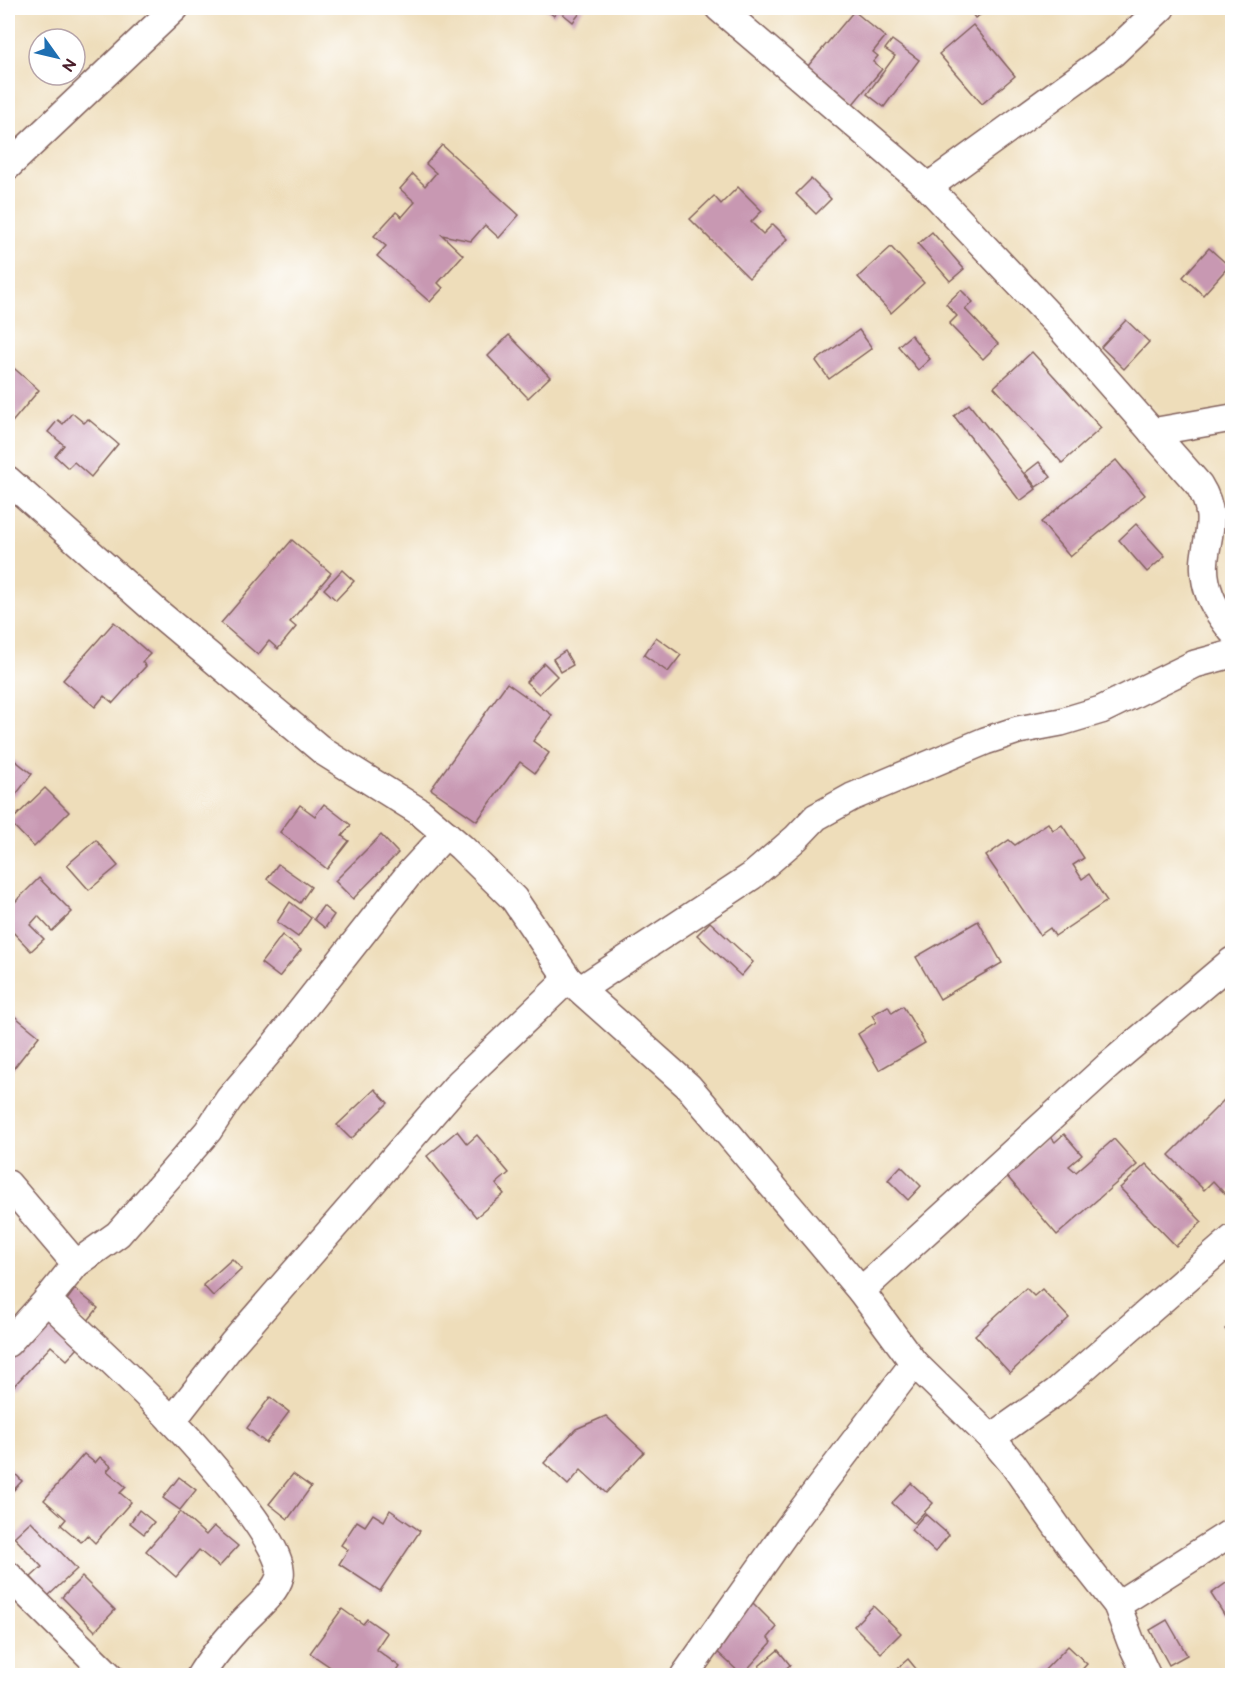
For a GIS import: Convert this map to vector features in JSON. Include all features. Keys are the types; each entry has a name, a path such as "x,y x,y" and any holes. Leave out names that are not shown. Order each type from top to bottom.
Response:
{"street":[{"path":"8,166 175,8"},
{"path":"719,8 928,187 1060,327 1199,485 1207,499 1211,523 1205,561 1205,580 1214,606 1233,631"},
{"path":"928,187 1113,53 1161,8"},
{"path":"1152,432 1233,418"},
{"path":"8,480 158,612 324,752 420,812 514,899 574,984 688,1086 861,1291 914,1363 991,1438 1013,1464 1072,1548 1117,1605 1147,1676"},
{"path":"172,1421 233,1343 459,1083 574,984 752,876 796,838 816,817 852,797 986,741 1018,730 1061,723 1101,710 1195,664 1233,654"},
{"path":"8,1343 47,1300 75,1264 118,1234 185,1158 409,874 446,834"},
{"path":"861,1291 1109,1065 1233,961"},
{"path":"8,1184 75,1264"},
{"path":"991,1438 1056,1392 1233,1239"},
{"path":"47,1300 172,1421 253,1515 277,1555 280,1576 262,1603 212,1656 200,1676"},
{"path":"684,1676 790,1526 914,1363"},
{"path":"1117,1605 1233,1532"},
{"path":"8,1575 110,1676"}],"building":[{"path":"544,8 584,8 573,22 558,10 554,16"},
{"path":"968,8 992,8 975,18"},
{"path":"854,11 885,37 873,52 878,56 873,62 882,69 853,104 808,66"},
{"path":"973,25 1015,76 982,104 939,54"},
{"path":"892,40 919,60 884,107 867,94 895,56 885,49"},
{"path":"442,145 519,215 499,238 485,225 471,241 442,235 463,255 438,283 443,288 430,302 377,256 386,246 374,236 396,212 402,217 415,202 400,189 413,174 425,186 436,173 426,164"},
{"path":"811,179 831,199 816,214 796,194"},
{"path":"738,187 762,211 751,222 763,234 773,224 788,239 749,278 690,219 714,196 721,204"},
{"path":"932,232 964,269 950,281 918,244"},
{"path":"891,247 924,283 891,313 858,277"},
{"path":"1209,248 1229,266 1203,295 1183,277"},
{"path":"961,290 973,302 965,309 998,344 983,359 949,324 957,316 946,304"},
{"path":"1126,320 1149,342 1124,369 1101,347"},
{"path":"859,330 872,348 829,379 816,361"},
{"path":"509,335 550,377 528,398 488,356"},
{"path":"911,335 930,359 918,370 898,346"},
{"path":"1032,352 1101,428 1062,463 994,387"},
{"path":"8,363 39,390 8,427"},
{"path":"969,404 1036,489 1020,501 954,416"},
{"path":"72,413 84,423 88,419 118,444 91,477 74,462 68,468 55,456 64,445 48,432 58,420 63,424"},
{"path":"1116,460 1145,495 1070,557 1041,522"},
{"path":"1039,462 1051,477 1036,487 1025,473"},
{"path":"1136,524 1165,556 1147,572 1119,540"},
{"path":"292,540 331,573 290,622 296,627 278,649 269,641 258,655 221,623"},
{"path":"342,570 354,581 336,600 324,589"},
{"path":"114,622 150,654 142,662 146,666 113,703 104,696 95,707 63,680"},
{"path":"656,637 681,655 668,672 644,655"},
{"path":"565,651 573,665 561,672 553,659"},
{"path":"544,663 557,676 539,694 526,682"},
{"path":"507,683 552,715 533,741 549,753 535,773 520,762 477,821 431,789"},
{"path":"8,755 32,774 14,797 8,788"},
{"path":"45,788 69,812 34,847 10,822"},
{"path":"324,804 351,825 342,836 349,841 327,869 280,832 300,805 315,816"},
{"path":"1048,823 1053,830 1062,825 1084,858 1073,865 1082,879 1089,874 1107,901 1055,936 1050,928 1040,935 986,856 1009,840 1015,845"},
{"path":"381,835 398,853 353,899 335,881"},
{"path":"96,840 118,866 89,890 67,865"},
{"path":"278,864 311,887 300,903 267,879"},
{"path":"39,878 72,912 52,931 38,916 30,925 44,939 31,951 8,927 8,909"},
{"path":"290,902 311,918 298,937 277,922"},
{"path":"323,906 334,915 325,928 314,919"},
{"path":"978,921 1002,963 940,999 916,957"},
{"path":"710,922 753,962 741,976 697,935"},
{"path":"282,935 301,950 279,977 261,963"},
{"path":"888,1006 892,1013 903,1006 925,1043 879,1070 858,1034 876,1022 872,1015"},
{"path":"12,1014 39,1036 13,1069 8,1064 8,1019"},
{"path":"375,1089 388,1103 351,1139 337,1125"},
{"path":"1226,1098 1232,1104 1232,1189 1226,1195 1213,1181 1204,1190 1169,1155"},
{"path":"457,1131 467,1144 477,1135 509,1173 496,1184 504,1194 476,1217 427,1156"},
{"path":"1064,1134 1082,1155 1069,1166 1076,1172 1114,1139 1137,1165 1057,1235 1005,1174 1049,1135 1055,1142"},
{"path":"1146,1164 1202,1222 1176,1246 1120,1188"},
{"path":"901,1166 921,1186 908,1200 888,1180"},
{"path":"232,1259 242,1269 213,1296 203,1285"},
{"path":"1026,1288 1034,1296 1042,1289 1069,1318 1010,1373 975,1335"},
{"path":"75,1289 98,1308 87,1322 64,1304"},
{"path":"43,1314 79,1347 67,1360 51,1346 10,1390 8,1387 8,1353"},
{"path":"1232,1324 1232,1340 1225,1329"},
{"path":"270,1397 289,1412 266,1443 247,1428"},
{"path":"606,1416 644,1452 606,1493 581,1470 568,1485 544,1463 576,1429"},
{"path":"84,1454 95,1463 100,1457 111,1466 107,1471 126,1487 120,1493 131,1502 95,1543 87,1535 81,1542 61,1525 66,1519 44,1500"},
{"path":"8,1466 22,1481 8,1496"},
{"path":"293,1474 311,1487 288,1519 269,1504"},
{"path":"179,1477 196,1490 180,1510 163,1498"},
{"path":"911,1483 933,1503 914,1523 892,1503"},
{"path":"139,1510 154,1522 144,1534 130,1523"},
{"path":"390,1510 420,1531 380,1591 339,1564 348,1550 341,1545 357,1521 365,1526 373,1514 384,1521"},
{"path":"180,1512 206,1535 214,1526 238,1546 219,1567 199,1550 176,1577 146,1551"},
{"path":"925,1514 949,1535 935,1552 911,1530"},
{"path":"31,1521 77,1569 48,1596 31,1577 42,1567 14,1537"},
{"path":"82,1577 115,1610 95,1631 62,1597"},
{"path":"1229,1581 1232,1586 1232,1612 1225,1616 1211,1594"},
{"path":"752,1602 777,1627 768,1638 772,1642 742,1675 711,1646"},
{"path":"873,1606 901,1633 881,1653 854,1626"},
{"path":"342,1609 363,1624 367,1619 387,1633 376,1649 400,1667 394,1676 332,1676 336,1671 310,1653"},
{"path":"1167,1620 1187,1655 1169,1665 1150,1630"},
{"path":"1068,1646 1087,1664 1078,1674 1080,1676 1039,1676"},
{"path":"778,1650 790,1665 777,1676 766,1676 759,1666"},
{"path":"908,1659 922,1676 897,1676 893,1672"}]}
